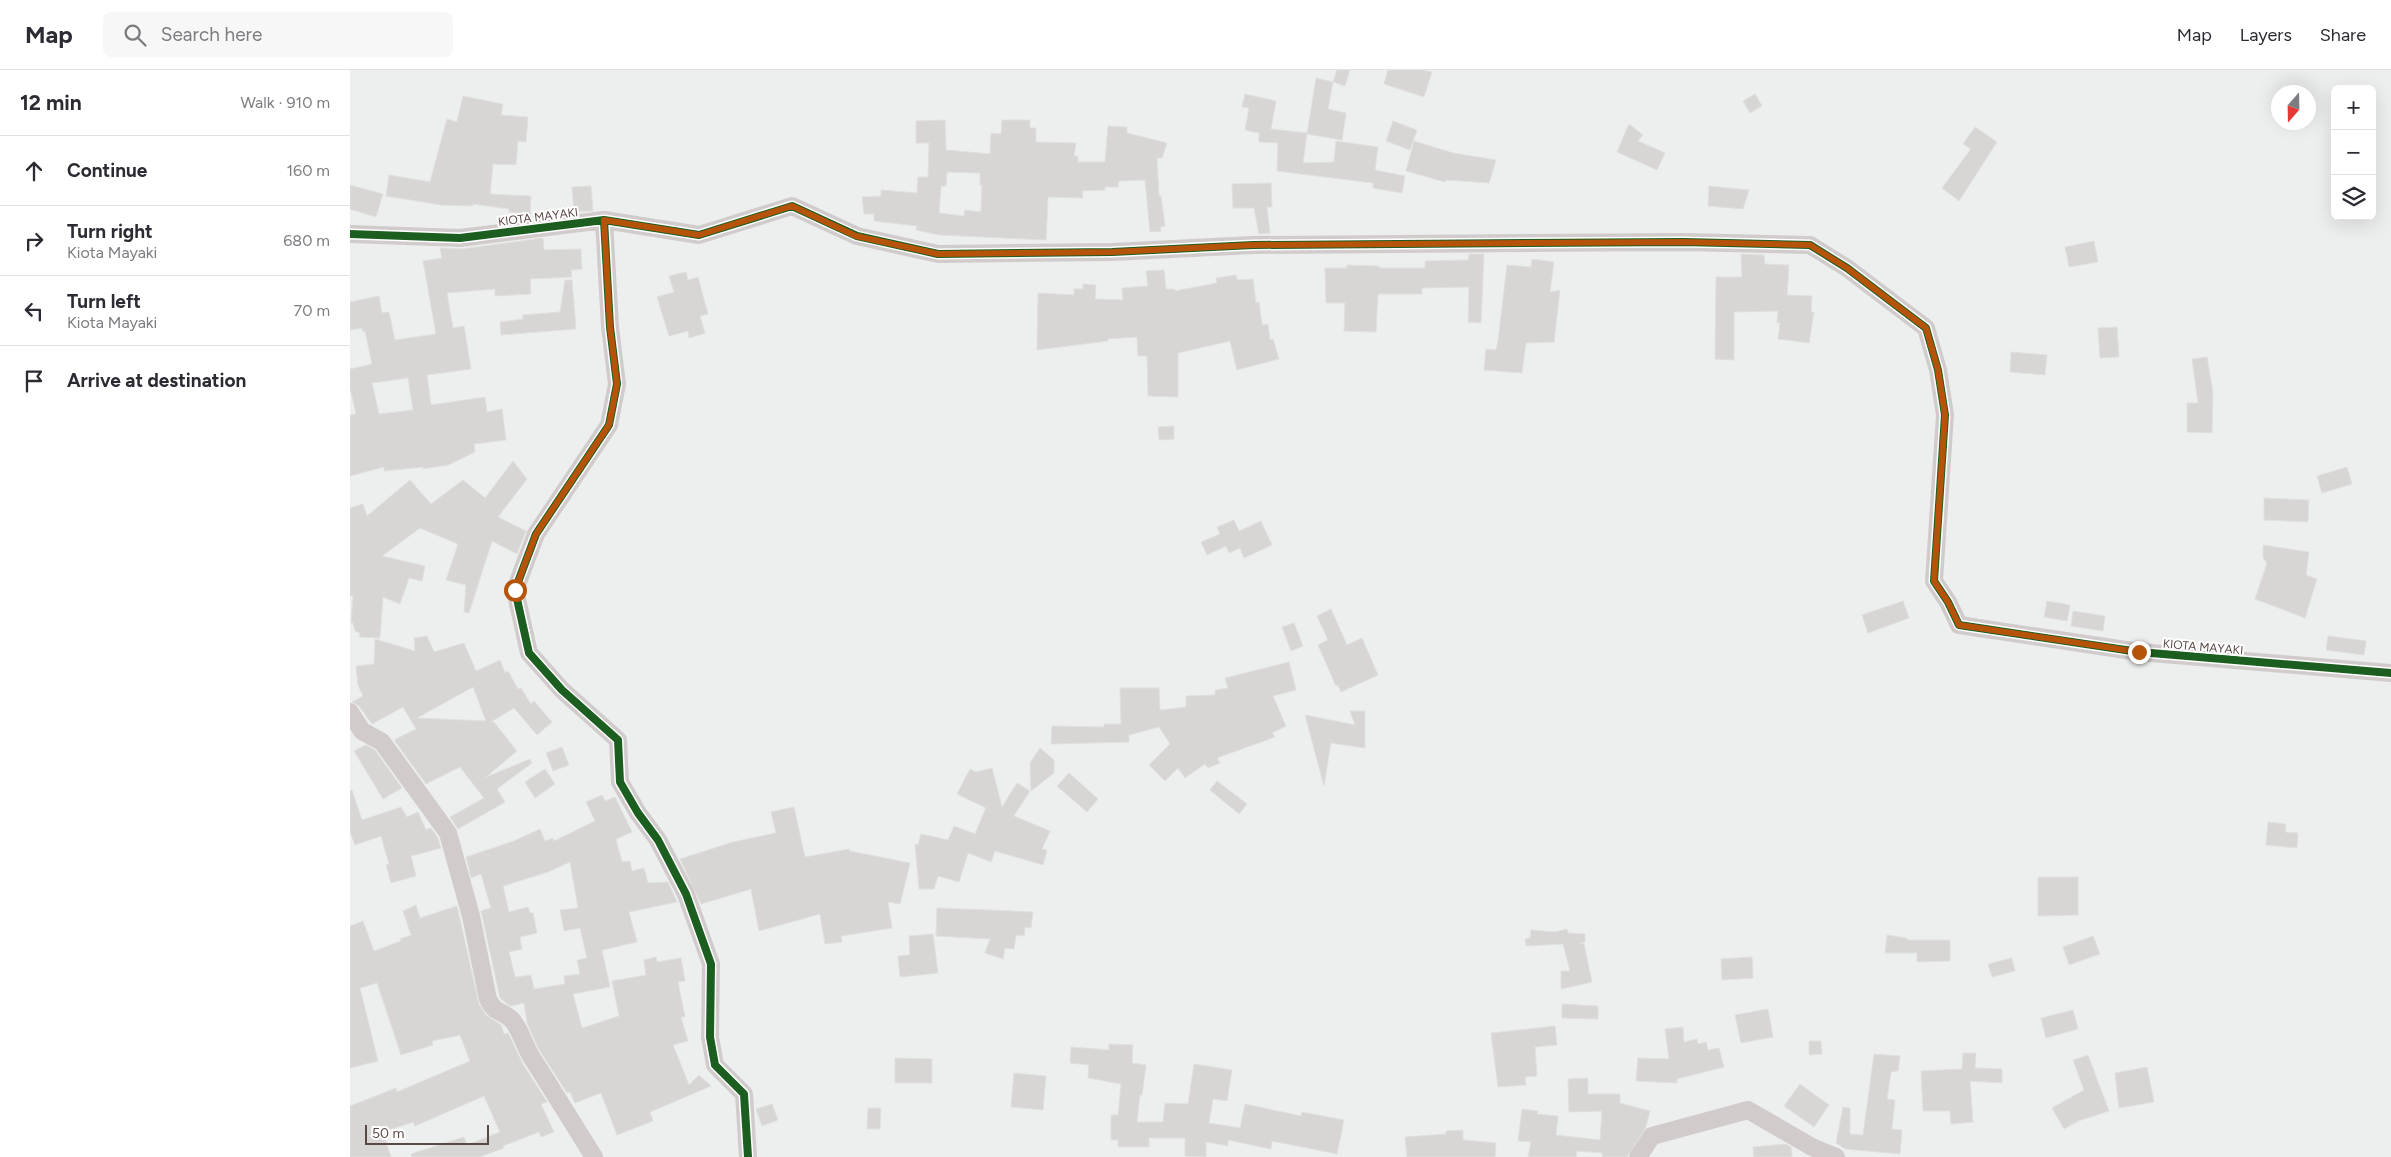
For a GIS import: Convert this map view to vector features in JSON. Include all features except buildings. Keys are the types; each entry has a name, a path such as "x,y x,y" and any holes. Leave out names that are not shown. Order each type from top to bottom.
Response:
{"street":[{"name":"KIOTA MAYAKI","path":"350,234 460,238 604,220 699,235 792,206 856,236 938,254 1112,252 1253,245 1674,242 1810,245 1847,268 1926,328 1938,370 1945,415 1934,581 1948,602 1959,625 2139,652 2391,673"},
{"path":"604,220 610,327 617,384 609,425 536,534 515,590 529,653 562,690 618,740 620,782 638,813 658,840 686,894 711,964 710,1037 715,1065 744,1094 748,1157"},
{"path":"350,712 362,731 382,742 448,833 471,916 488,999 493,1009 512,1020 530,1056 594,1157"},
{"path":"1638,1157 1652,1136 1748,1110 1812,1147 1836,1157"}],"cycle path":[{"path":"350,234 460,238 604,220 699,235 792,206 857,236 938,254 1112,252 1253,245 1683,242 1810,245 1847,268 1926,328 1938,370 1945,415 1934,581 1948,602 1959,625 2139,652 2391,673"},
{"path":"604,220 610,327 617,384 609,425 536,534 515,590 529,653 562,690 618,740 620,782 638,813 658,840 686,894 711,964 710,1037 715,1065 744,1094 748,1157"}],"route":[{"path":"515,590 536,534 609,425 617,384 610,327 604,220 699,235 792,206 856,236 938,254 1112,252 1253,245 1683,242 1810,245 1847,268 1926,328 1938,370 1945,415 1934,581 1948,602 1959,625 2139,652"}]}
